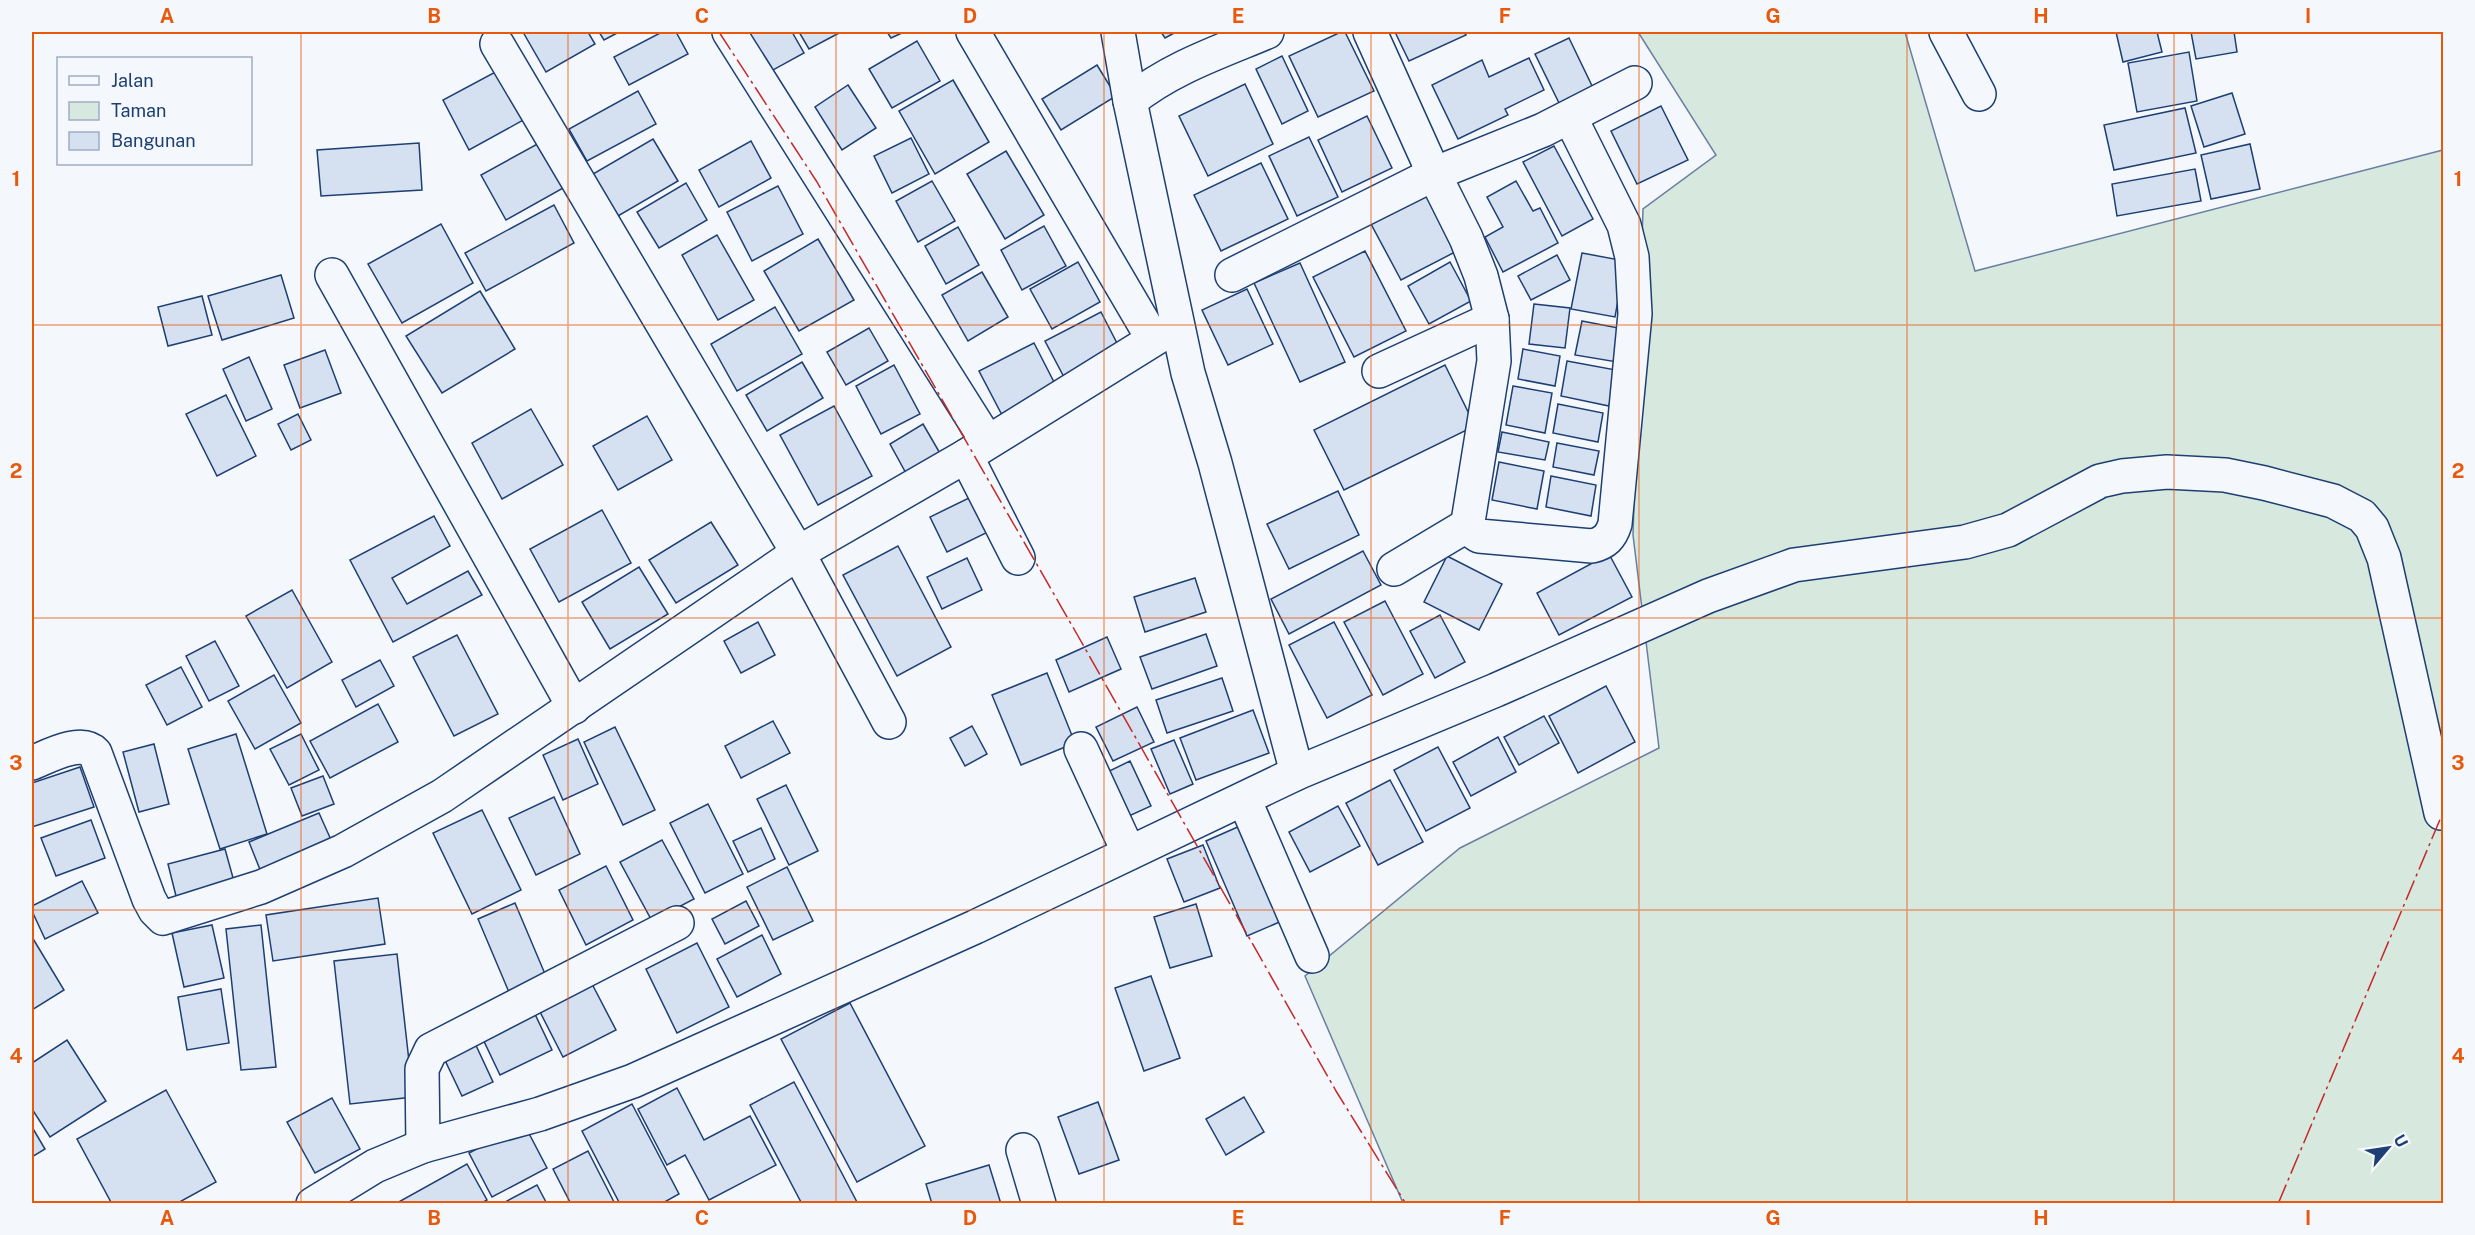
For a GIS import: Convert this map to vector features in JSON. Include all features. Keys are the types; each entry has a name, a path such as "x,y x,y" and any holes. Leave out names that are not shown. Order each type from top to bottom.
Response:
{"street":[{"path":"729,32 977,448 1018,558"},
{"path":"973,32 1165,332"},
{"path":"1118,32 1165,332 1297,773"},
{"path":"1130,101 1152,84 1176,70 1267,32"},
{"path":"1370,32 1434,174 1466,238 1481,276 1492,319 1494,361 1466,526 1471,533 1479,536 1592,546 1605,541 1615,524 1635,314 1632,257 1624,225 1570,117"},
{"path":"1946,32 1979,94"},
{"path":"497,44 798,553 889,722"},
{"path":"1232,275 1434,174 1570,117 1635,83"},
{"path":"332,275 574,707"},
{"path":"1379,371 1492,319"},
{"path":"32,763 81,747 91,749 95,753 149,899 159,915 167,918 261,887 343,851 442,796 798,553 977,448 1165,332"},
{"path":"312,1203 375,1166 423,1146 550,1111 633,1081 964,932 1297,773 1496,690 1750,579 1794,565 1835,558 1939,548 1988,536 2025,522 2075,492 2110,478 2167,472 2224,475 2333,501 2362,516 2372,528 2386,566 2441,813"},
{"path":"1394,570 1466,526"},
{"path":"1082,749 1129,853"},
{"path":"1244,799 1312,956"},
{"path":"423,1146 422,1069 431,1050 677,923"},
{"path":"1023,1150 1039,1203"}],"green space":[{"path":"1638,32 1905,32 1975,271 2443,150 2443,1203 1403,1203 1305,976 1460,848 1659,748 1633,535 1643,209 1716,155"}],"building":[{"path":"523,32 588,32 595,44 546,72"},
{"path":"599,32 619,32 604,40"},
{"path":"662,32 676,32 688,54 629,85 614,57"},
{"path":"738,32 792,32 804,53 762,76"},
{"path":"799,32 841,32 809,49"},
{"path":"887,32 904,32 891,38"},
{"path":"1161,32 1176,32 1165,38"},
{"path":"1345,32 1374,91 1318,117 1289,56"},
{"path":"1395,32 1464,32 1466,35 1409,61"},
{"path":"2116,32 2157,32 2162,52 2123,62"},
{"path":"2191,32 2234,32 2237,52 2196,59"},
{"path":"1569,38 1594,90 1561,107 1535,54"},
{"path":"917,41 940,81 892,108 869,69"},
{"path":"2189,52 2197,101 2137,112 2128,63"},
{"path":"1282,56 1308,111 1282,124 1256,69"},
{"path":"1529,58 1544,90 1505,109 1508,115 1458,139 1432,85 1482,60 1489,77"},
{"path":"1097,65 1116,96 1061,130 1042,99"},
{"path":"501,69 527,118 469,150 443,100"},
{"path":"953,80 989,142 935,174 899,111"},
{"path":"1245,84 1273,144 1208,176 1179,116"},
{"path":"848,85 876,128 842,150 815,107"},
{"path":"638,91 656,124 587,161 569,129"},
{"path":"2232,93 2245,134 2204,147 2191,106"},
{"path":"1661,106 1688,160 1637,184 1611,131"},
{"path":"2185,108 2196,153 2114,170 2104,125"},
{"path":"1367,116 1392,168 1342,192 1318,140"},
{"path":"1309,137 1338,197 1297,216 1269,156"},
{"path":"911,138 929,174 892,193 874,156"},
{"path":"653,139 678,181 618,216 593,174"},
{"path":"751,141 771,178 719,207 699,170"},
{"path":"541,142 565,187 506,220 481,175"},
{"path":"419,143 422,190 321,196 317,150"},
{"path":"2250,144 2260,189 2211,199 2201,155"},
{"path":"1554,146 1593,219 1562,236 1523,162"},
{"path":"1006,151 1044,215 1005,239 967,174"},
{"path":"1261,163 1288,219 1221,251 1194,195"},
{"path":"2195,169 2201,201 2117,216 2112,184"},
{"path":"932,181 955,221 918,242 896,201"},
{"path":"1516,181 1533,211 1540,208 1558,243 1503,272 1485,237 1503,227 1487,197"},
{"path":"686,183 707,220 659,248 637,212"},
{"path":"778,186 803,234 752,261 727,212"},
{"path":"1428,194 1457,251 1401,280 1371,224"},
{"path":"554,205 574,243 486,291 465,253"},
{"path":"441,224 473,283 402,323 368,264"},
{"path":"1044,226 1066,266 1022,290 1001,250"},
{"path":"958,227 979,265 946,284 925,246"},
{"path":"717,235 754,300 718,320 682,255"},
{"path":"818,239 854,300 799,331 764,271"},
{"path":"1365,251 1406,331 1354,357 1313,277"},
{"path":"1582,253 1625,261 1615,317 1571,309"},
{"path":"1557,255 1570,280 1531,300 1518,276"},
{"path":"1078,262 1100,302 1052,329 1030,289"},
{"path":"1450,262 1471,301 1429,324 1408,286"},
{"path":"1300,263 1345,362 1300,382 1254,283"},
{"path":"982,272 1008,317 968,341 942,295"},
{"path":"281,275 294,318 222,340 208,296"},
{"path":"1247,289 1273,344 1228,365 1202,310"},
{"path":"480,291 515,349 442,393 406,336"},
{"path":"202,296 212,335 168,346 158,307"},
{"path":"1534,304 1570,308 1565,348 1529,344"},
{"path":"775,307 802,354 737,391 711,344"},
{"path":"1101,312 1121,351 1065,379 1045,341"},
{"path":"1582,321 1629,330 1623,363 1575,355"},
{"path":"869,328 888,361 846,385 827,352"},
{"path":"1034,343 1056,386 1002,415 979,371"},
{"path":"1523,349 1560,356 1555,386 1518,379"},
{"path":"325,350 341,393 300,408 284,365"},
{"path":"249,357 272,409 246,421 223,369"},
{"path":"1567,361 1616,370 1609,406 1561,396"},
{"path":"802,362 823,398 767,431 746,395"},
{"path":"894,365 920,414 881,434 856,386"},
{"path":"1445,365 1475,426 1344,490 1314,430"},
{"path":"1513,386 1552,393 1545,433 1506,425"},
{"path":"226,395 256,456 217,476 186,414"},
{"path":"1558,404 1603,413 1598,442 1553,433"},
{"path":"834,406 872,476 818,505 780,435"},
{"path":"531,409 563,465 502,499 472,443"},
{"path":"298,414 311,440 291,450 278,424"},
{"path":"647,416 672,460 618,490 593,446"},
{"path":"923,424 941,455 907,475 890,444"},
{"path":"1502,432 1549,442 1545,460 1498,452"},
{"path":"1557,443 1599,451 1594,475 1553,467"},
{"path":"1499,462 1544,471 1537,509 1492,500"},
{"path":"1551,476 1596,485 1591,516 1546,507"},
{"path":"1338,491 1359,535 1289,569 1267,524"},
{"path":"971,497 988,532 947,552 930,517"},
{"path":"602,510 631,563 559,602 530,549"},
{"path":"434,516 450,546 392,578 407,604 468,571 482,595 393,642 350,560"},
{"path":"711,522 738,565 676,603 649,560"},
{"path":"898,546 951,647 897,676 843,575"},
{"path":"1363,551 1381,585 1289,634 1271,599"},
{"path":"1609,554 1632,597 1559,635 1537,593"},
{"path":"1447,556 1502,584 1479,630 1424,602"},
{"path":"967,558 982,590 942,609 927,577"},
{"path":"639,567 668,614 610,649 582,602"},
{"path":"1195,578 1206,612 1145,632 1134,597"},
{"path":"292,590 332,662 287,688 246,616"},
{"path":"1385,601 1423,674 1383,695 1344,622"},
{"path":"1440,615 1465,662 1435,678 1410,631"},
{"path":"758,622 775,655 741,673 724,641"},
{"path":"1334,622 1372,695 1327,718 1289,645"},
{"path":"1206,634 1217,666 1152,689 1140,657"},
{"path":"457,635 498,714 454,736 413,657"},
{"path":"1107,637 1121,669 1069,692 1056,660"},
{"path":"215,641 239,686 209,701 186,656"},
{"path":"380,660 394,686 356,707 342,680"},
{"path":"181,667 202,707 167,725 146,685"},
{"path":"1047,673 1075,743 1021,765 992,695"},
{"path":"274,675 301,723 255,749 228,701"},
{"path":"1222,678 1233,711 1167,733 1156,700"},
{"path":"1606,686 1635,742 1578,773 1549,716"},
{"path":"378,704 398,742 330,778 310,741"},
{"path":"1137,707 1154,742 1113,761 1096,727"},
{"path":"1253,710 1269,753 1196,780 1180,738"},
{"path":"1544,716 1559,743 1519,765 1504,737"},
{"path":"773,721 790,753 741,778 725,746"},
{"path":"972,726 987,754 965,766 950,738"},
{"path":"615,727 655,810 623,825 584,742"},
{"path":"236,734 267,834 220,849 188,749"},
{"path":"301,734 319,770 289,785 270,749"},
{"path":"1498,737 1516,772 1471,796 1453,762"},
{"path":"578,739 598,784 563,800 543,755"},
{"path":"1174,740 1193,784 1170,794 1151,749"},
{"path":"154,744 169,804 139,812 123,752"},
{"path":"1438,747 1470,808 1426,831 1394,770"},
{"path":"1130,761 1151,806 1118,821 1097,777"},
{"path":"80,767 94,807 32,827 32,783"},
{"path":"323,776 334,804 302,816 291,788"},
{"path":"1390,780 1423,842 1378,865 1346,803"},
{"path":"786,785 818,851 789,865 757,799"},
{"path":"554,797 580,854 536,875 509,818"},
{"path":"708,804 743,874 705,893 670,823"},
{"path":"1338,806 1360,846 1310,872 1289,832"},
{"path":"482,810 521,890 472,914 433,833"},
{"path":"319,813 332,842 261,872 249,842"},
{"path":"91,820 105,858 56,876 41,838"},
{"path":"1249,822 1291,917 1247,936 1206,841"},
{"path":"761,828 775,859 748,872 733,841"},
{"path":"662,840 694,899 652,921 620,862"},
{"path":"1203,845 1220,888 1184,902 1167,859"},
{"path":"225,849 235,885 177,900 168,864"},
{"path":"606,866 633,920 586,945 559,890"},
{"path":"787,867 813,921 773,940 747,887"},
{"path":"82,881 98,913 45,939 32,911 32,906"},
{"path":"378,898 385,944 273,961 266,915"},
{"path":"746,901 759,926 725,944 712,919"},
{"path":"515,903 548,981 511,997 478,919"},
{"path":"1196,904 1212,956 1170,968 1154,917"},
{"path":"212,925 224,978 184,987 172,933"},
{"path":"261,925 276,1067 241,1070 226,929"},
{"path":"762,935 781,974 737,997 717,959"},
{"path":"32,937 64,990 32,1010"},
{"path":"697,943 729,1007 677,1033 646,969"},
{"path":"397,954 413,1097 350,1104 334,961"},
{"path":"1151,976 1180,1058 1144,1071 1115,988"},
{"path":"591,982 616,1030 563,1057 538,1008"},
{"path":"221,989 229,1043 187,1050 178,997"},
{"path":"850,1003 925,1146 857,1182 781,1039"},
{"path":"533,1010 552,1050 500,1075 481,1035"},
{"path":"473,1039 493,1082 462,1096 442,1054"},
{"path":"67,1040 106,1101 50,1137 32,1109 32,1063"},
{"path":"794,1082 858,1204 802,1204 750,1105"},
{"path":"677,1088 704,1140 750,1116 776,1165 709,1200 685,1155 667,1165 638,1109"},
{"path":"166,1090 216,1182 176,1204 112,1204 77,1139"},
{"path":"1244,1097 1264,1132 1226,1155 1206,1119"},
{"path":"332,1098 360,1149 315,1173 287,1122"},
{"path":"1098,1102 1119,1160 1079,1174 1058,1117"},
{"path":"632,1104 679,1194 661,1204 620,1204 582,1131"},
{"path":"524,1124 547,1168 492,1197 469,1153"},
{"path":"32,1127 45,1149 32,1157"},
{"path":"588,1151 615,1204 571,1204 553,1169"},
{"path":"467,1164 487,1200 480,1204 395,1204"},
{"path":"989,1165 1001,1204 932,1204 926,1184"},
{"path":"537,1185 547,1204 506,1204 505,1202"}],"power":[{"path":"719,32 817,182 1336,1091 1406,1204"},
{"path":"2278,1204 2444,810"}]}
